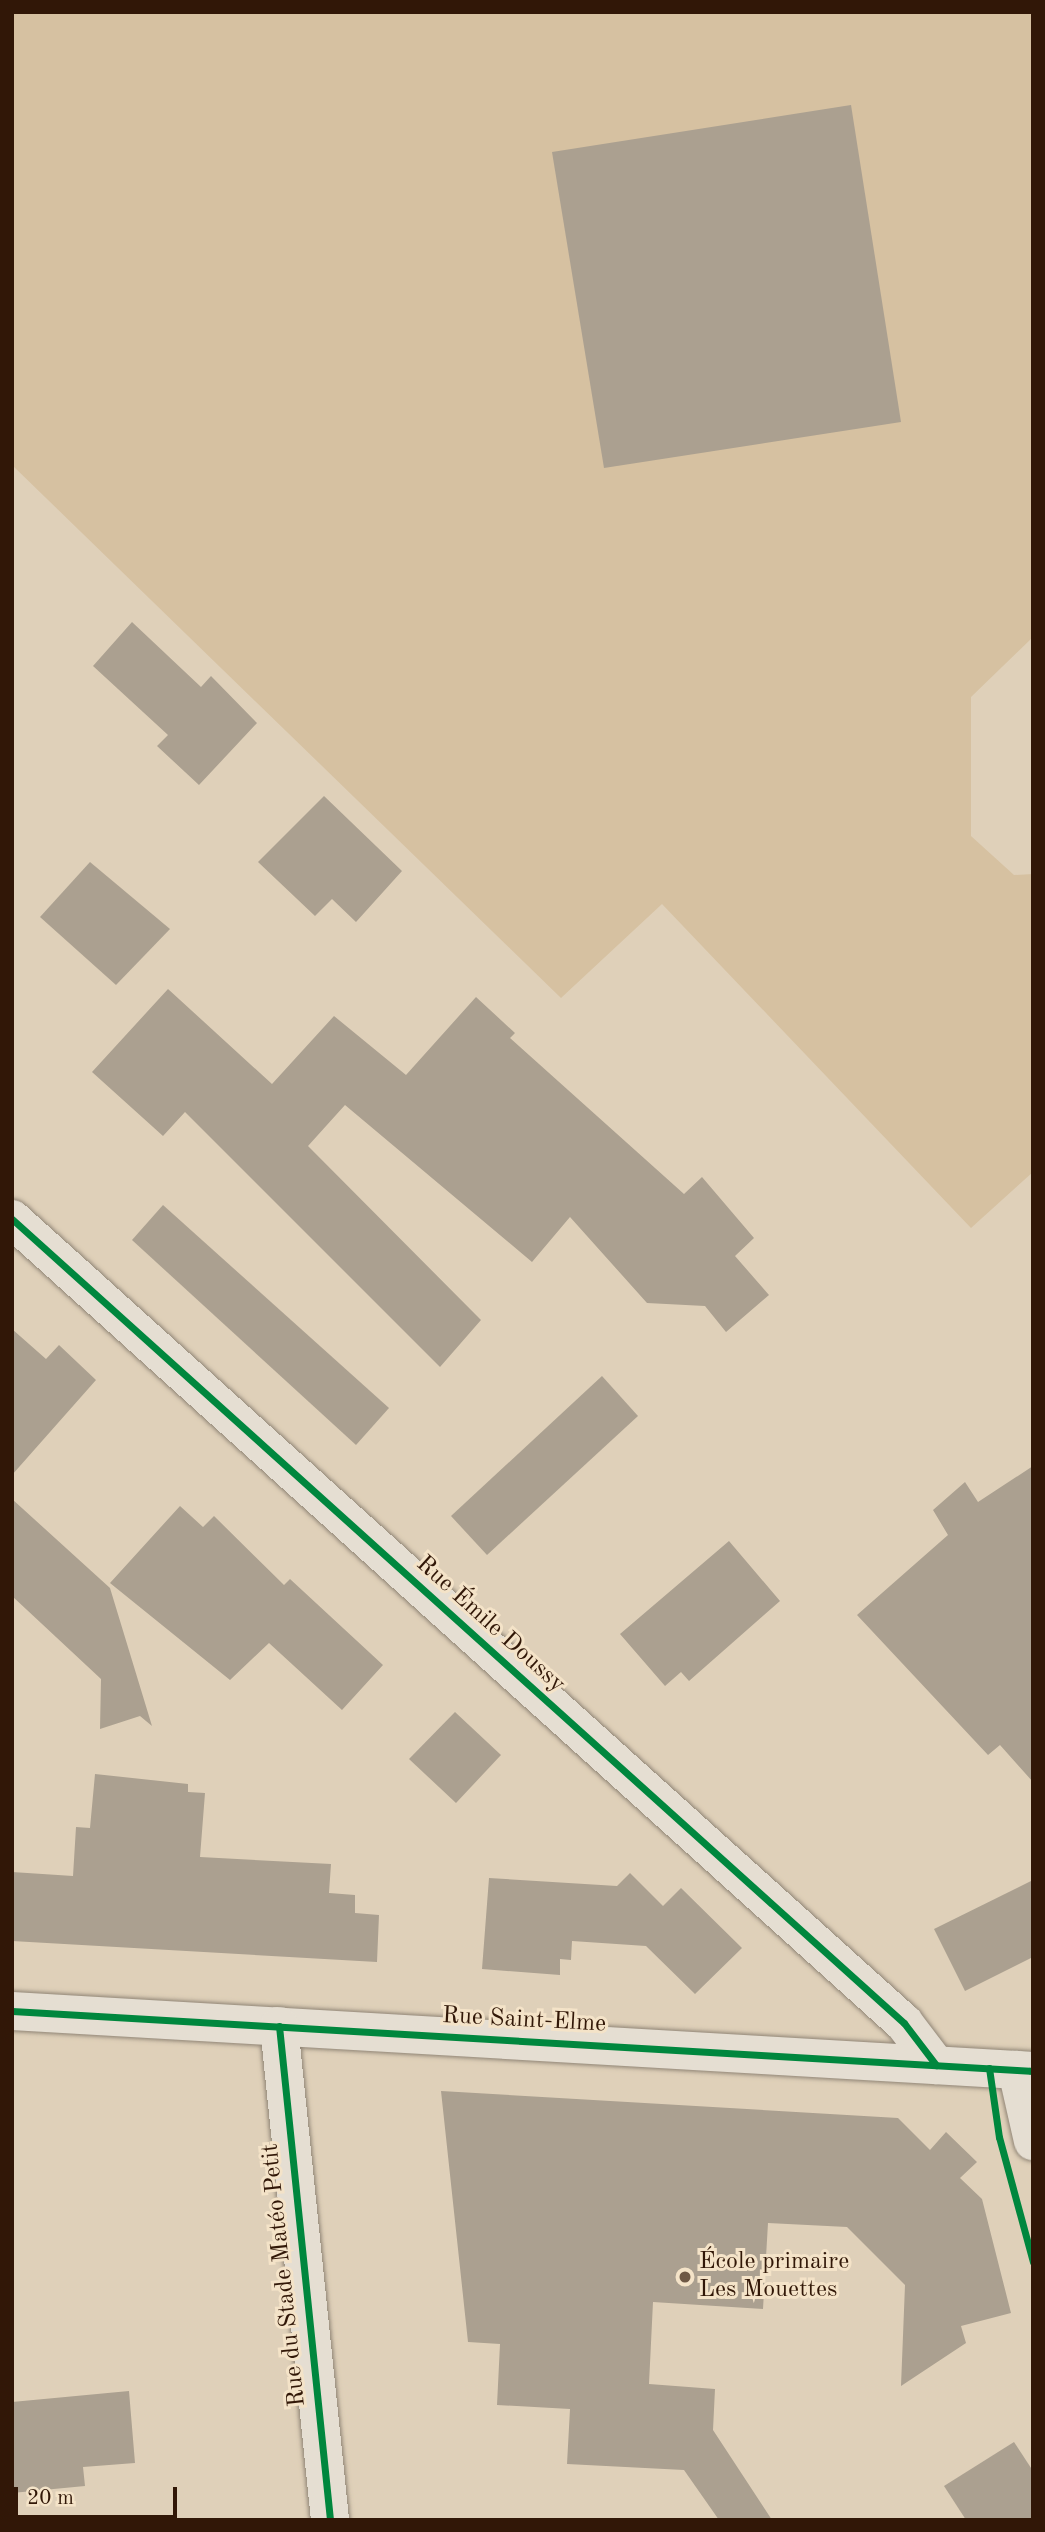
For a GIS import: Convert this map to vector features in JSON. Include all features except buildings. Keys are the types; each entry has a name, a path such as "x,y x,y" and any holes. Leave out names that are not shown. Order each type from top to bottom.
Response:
{"street":[{"name":"Rue Émile Doussy","path":"12,1219 904,2023 936,2065"},
{"name":"Rue Saint-Elme","path":"12,2011 1025,2070"},
{"name":"Rue du Stade Matéo Petit","path":"279,2026 330,2520"},
{"path":"1025,2070 1033,2141"}],"shaded area":[{"path":"12,12 1033,12 1033,637 971,697 971,836 1014,875 1033,874 1033,1172 971,1228 662,904 561,998 12,465"}],"cycle path":[{"path":"12,1219 904,2023 936,2065"},
{"path":"12,2011 1033,2071"},
{"path":"279,2026 330,2520"},
{"path":"989,2068 999,2137 1033,2262"}],"place":[{"name":"École primaire Les Mouettes","path":"685,2277"}]}
